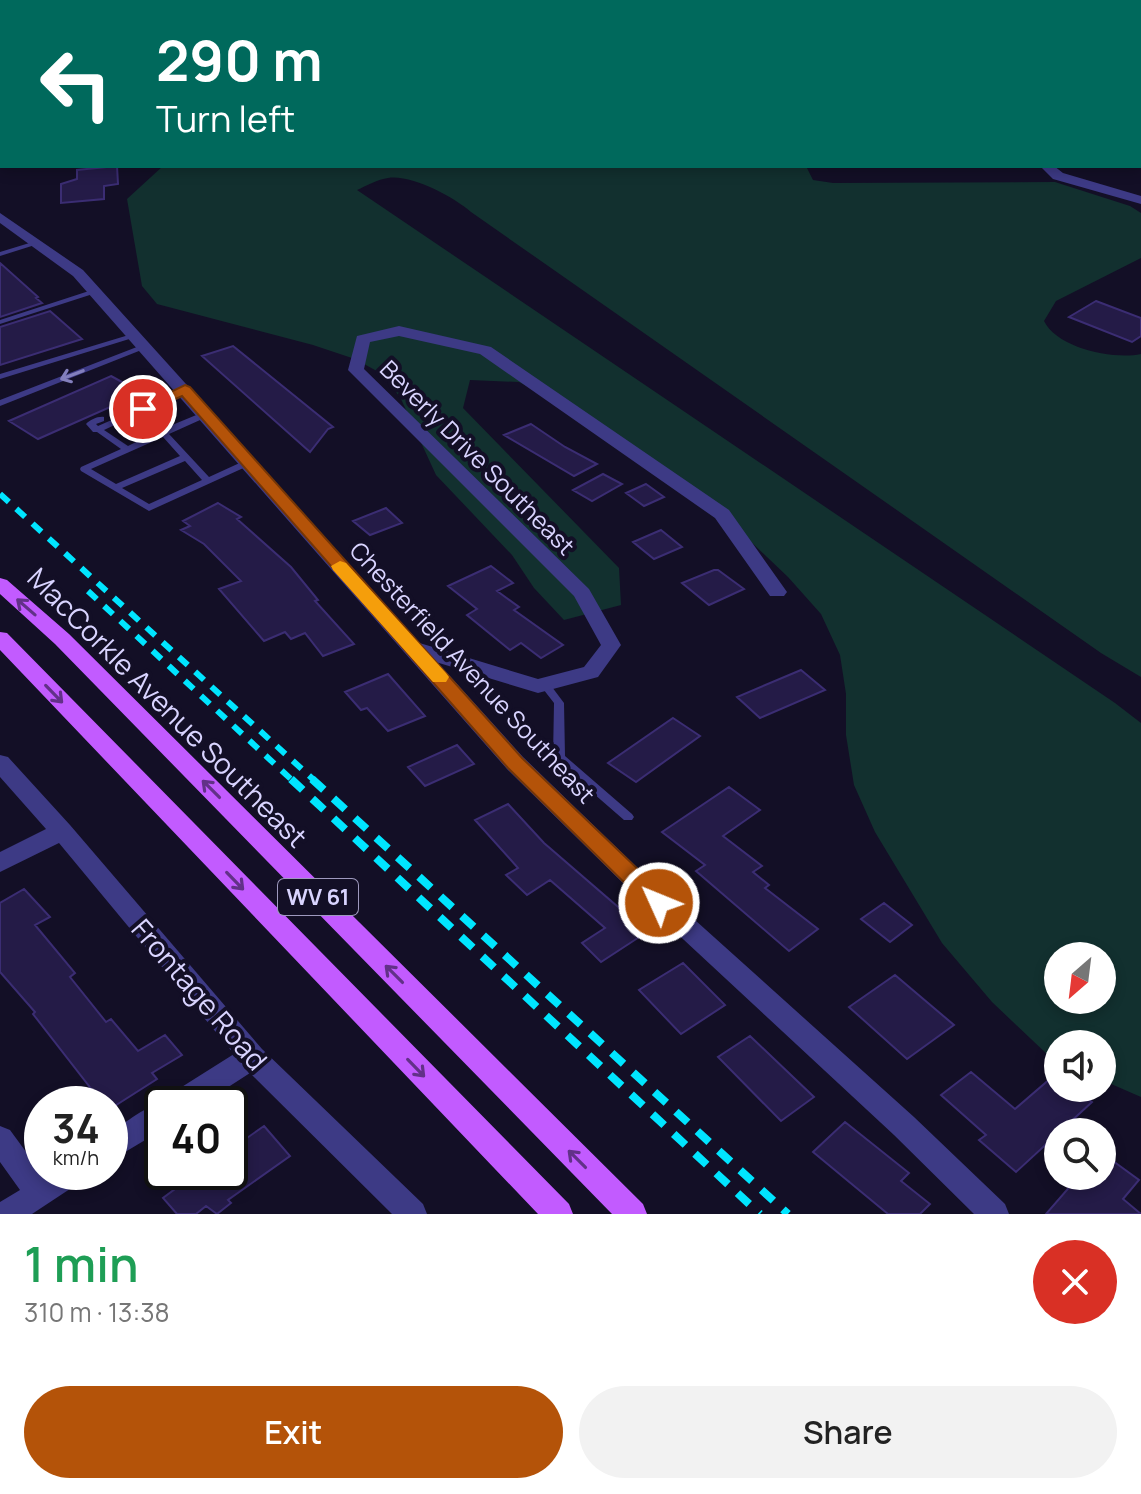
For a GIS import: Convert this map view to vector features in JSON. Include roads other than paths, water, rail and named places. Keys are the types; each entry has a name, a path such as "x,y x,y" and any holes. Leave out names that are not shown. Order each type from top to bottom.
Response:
{"main road":[{"name":"MacCorkle Avenue Southeast","path":"0,584 62,639 632,1214"},
{"name":"WV 61","path":"0,638 558,1214"}],"street":[{"path":"1048,168 1058,176 1141,200"},
{"name":"Chesterfield Avenue Southeast","path":"0,217 78,273 515,763 637,882 904,1126 994,1214"},
{"name":"Beverly Drive Southeast","path":"413,648 538,686 591,672 611,645 582,593 356,370 363,339 399,331 485,350 722,514 777,592"},
{"name":"Frontage Road","path":"0,763 62,831 252,1057 412,1214"},
{"path":"0,863 62,831"},
{"path":"207,1086 252,1057"},
{"path":"0,1139 39,1193"},
{"path":"7,1214 44,1190"}],"lane":[{"path":"0,254 36,243"},
{"path":"0,322 95,292"},
{"path":"0,377 140,342"},
{"path":"0,403 140,342"},
{"path":"96,430 185,390"},
{"path":"117,412 126,408 143,409"},
{"path":"206,414 84,469 149,508 247,463"},
{"path":"101,419 90,424 126,448"},
{"path":"163,432 208,481"},
{"path":"115,488 186,457"},
{"path":"545,685 559,703 559,757 628,817"}],"railway":[{"path":"0,494 315,781"},
{"path":"88,591 293,781"},
{"path":"291,779 760,1214"},
{"path":"312,779 788,1214"}]}
